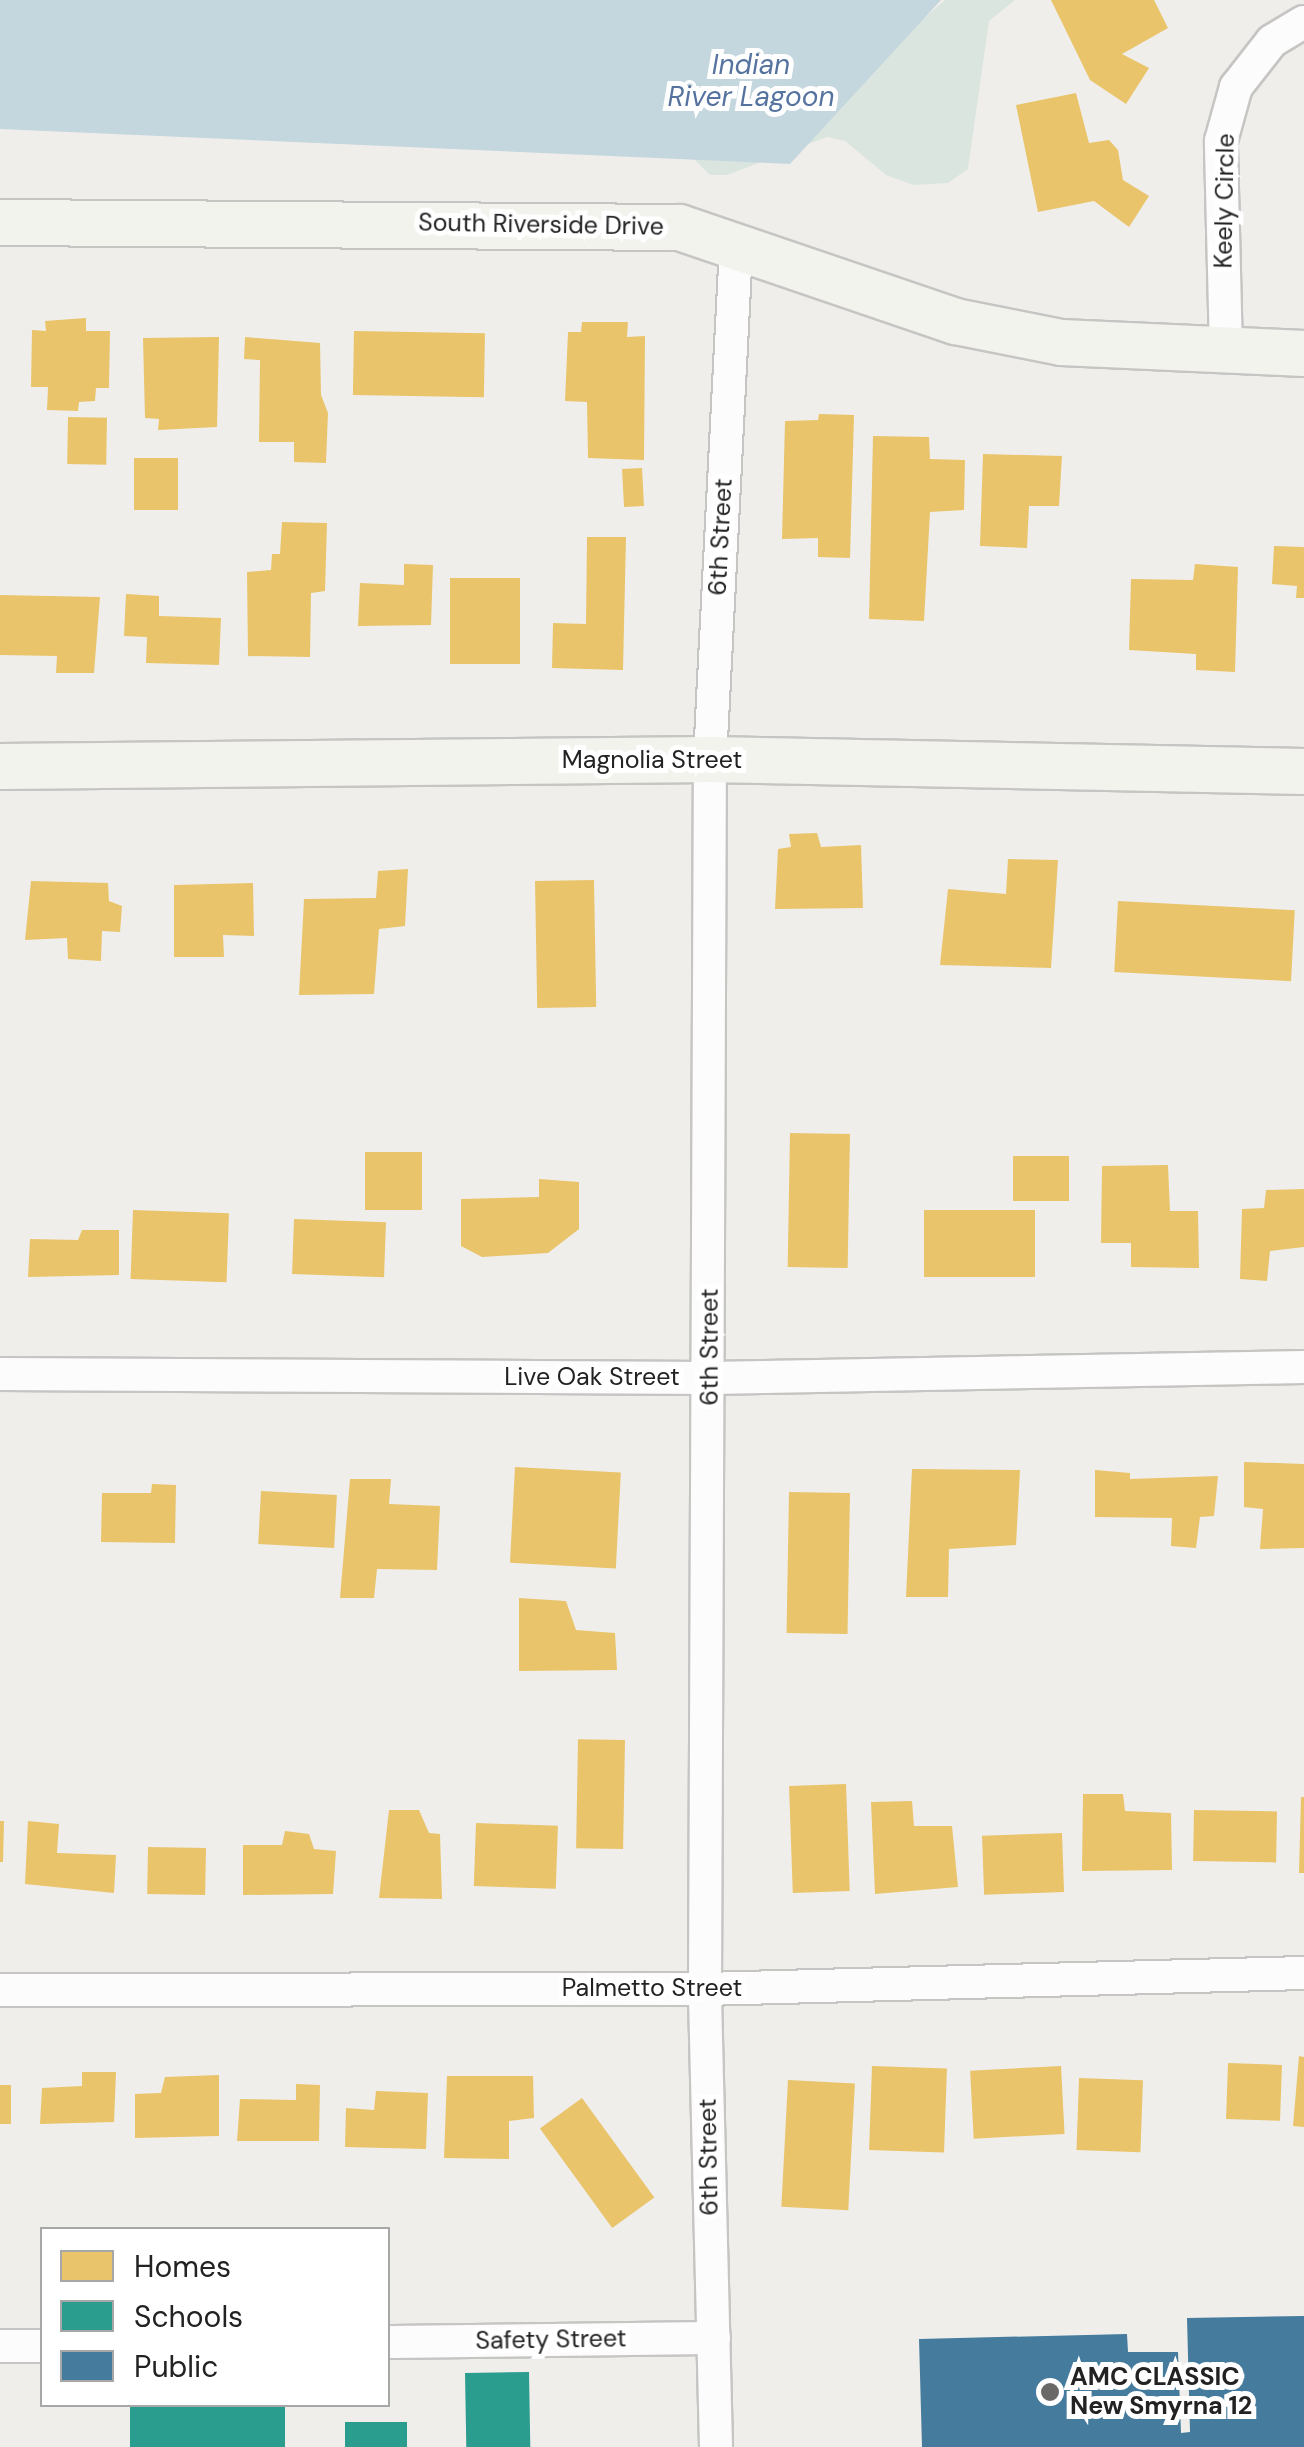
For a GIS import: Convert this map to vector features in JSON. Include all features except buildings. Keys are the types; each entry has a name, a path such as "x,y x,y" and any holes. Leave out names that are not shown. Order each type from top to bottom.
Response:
{"street":[{"name":"Keely Circle","path":"1226,352 1221,140 1236,87 1272,41 1304,22"},
{"name":"South Riverside Drive","path":"0,222 679,227 954,320 1061,342 1226,352 1304,352"},
{"name":"6th Street","path":"716,2447 705,1989 710,759 736,248"},
{"name":"Magnolia Street","path":"0,766 710,759 1304,771"},
{"name":"Live Oak Street","path":"0,1374 710,1378 1304,1366"},
{"name":"Palmetto Street","path":"0,1990 705,1989 1304,1973"},
{"name":"Safety Street","path":"390,2342 714,2338"},
{"path":"0,2346 40,2346"}],"shaded area":[{"path":"945,0 1015,0 989,21 968,169 948,183 913,185 886,175 845,141 827,137 727,175 710,175 684,149 863,71"}],"water":[{"name":"Indian River Lagoon","path":"0,0 941,0 790,164 0,129"}],"place":[{"name":"AMC CLASSIC New Smyrna 12","path":"1050,2392"}]}
